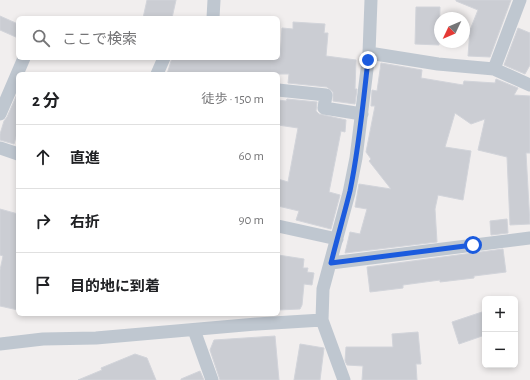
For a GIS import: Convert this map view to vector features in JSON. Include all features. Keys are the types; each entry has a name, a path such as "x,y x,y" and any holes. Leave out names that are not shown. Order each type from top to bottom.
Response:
{"street":[{"path":"213,16 214,0"},
{"path":"344,380 322,320 323,290 349,192 362,114 371,0"},
{"path":"494,70 520,0"},
{"path":"368,53 438,64 494,70 530,84"},
{"path":"18,72 23,60"},
{"path":"158,72 163,60"},
{"path":"0,114 16,77"},
{"path":"280,90 326,95 324,108 362,114"},
{"path":"0,148 16,153"},
{"path":"280,226 337,240"},
{"path":"331,263 530,238"},
{"path":"0,344 43,338 96,338 322,320"},
{"path":"194,330 212,380"}],"building":[{"path":"147,0 176,0 172,16 143,16"},
{"path":"511,0 490,57 468,56 469,48 470,48 470,30 478,10 456,1"},
{"path":"416,7 440,7 440,12 434,12 434,45 415,44"},
{"path":"0,16 16,23 16,37 0,30"},
{"path":"293,22 325,24 324,33 328,33 326,56 356,60 355,89 357,89 355,104 333,101 333,92 327,87 288,83 289,74 280,74 280,72 168,72 171,60 280,60 282,28 293,29"},
{"path":"518,28 530,33 530,65 525,74 504,65"},
{"path":"381,63 422,70 421,78 463,85 464,81 495,83 496,79 518,88 514,95 530,96 530,153 526,153 530,224 510,225 507,157 478,150 485,119 471,124 455,113 445,147 471,151 463,200 438,195 435,209 437,242 345,253 350,232 360,234 367,209 355,207 359,184 391,189 369,161 371,159 366,152 375,106 371,106 372,90 377,91"},
{"path":"16,97 16,137 14,144 0,140 0,134 4,121"},
{"path":"287,99 317,102 316,111 319,114 346,120 345,132 341,131 329,192 340,195 331,229 296,220 299,211 280,206 280,180 288,182 298,128 280,125 280,100 286,101"},
{"path":"0,209 16,213 16,310 0,306 0,270 3,256 0,255"},
{"path":"507,219 508,233 491,235 490,221"},
{"path":"503,249 506,272 474,276 474,278 440,282 440,280 403,285 403,288 370,292 367,267"},
{"path":"280,255 304,259 303,268 308,268 307,272 314,273 312,285 304,284 302,305 300,309 280,310"},
{"path":"482,312 482,336 459,344 452,322"},
{"path":"418,332 421,364 416,364 417,380 362,380 363,366 347,365 345,361 346,347 393,347 392,334"},
{"path":"275,336 279,380 220,380 210,350 214,340"},
{"path":"300,344 324,348 320,380 294,380"},
{"path":"135,354 147,358 156,380 78,380 102,370 101,368"},
{"path":"200,371 204,380 181,380 181,379"}],"route":[{"path":"368,60 356,158 331,263 473,245"}]}
